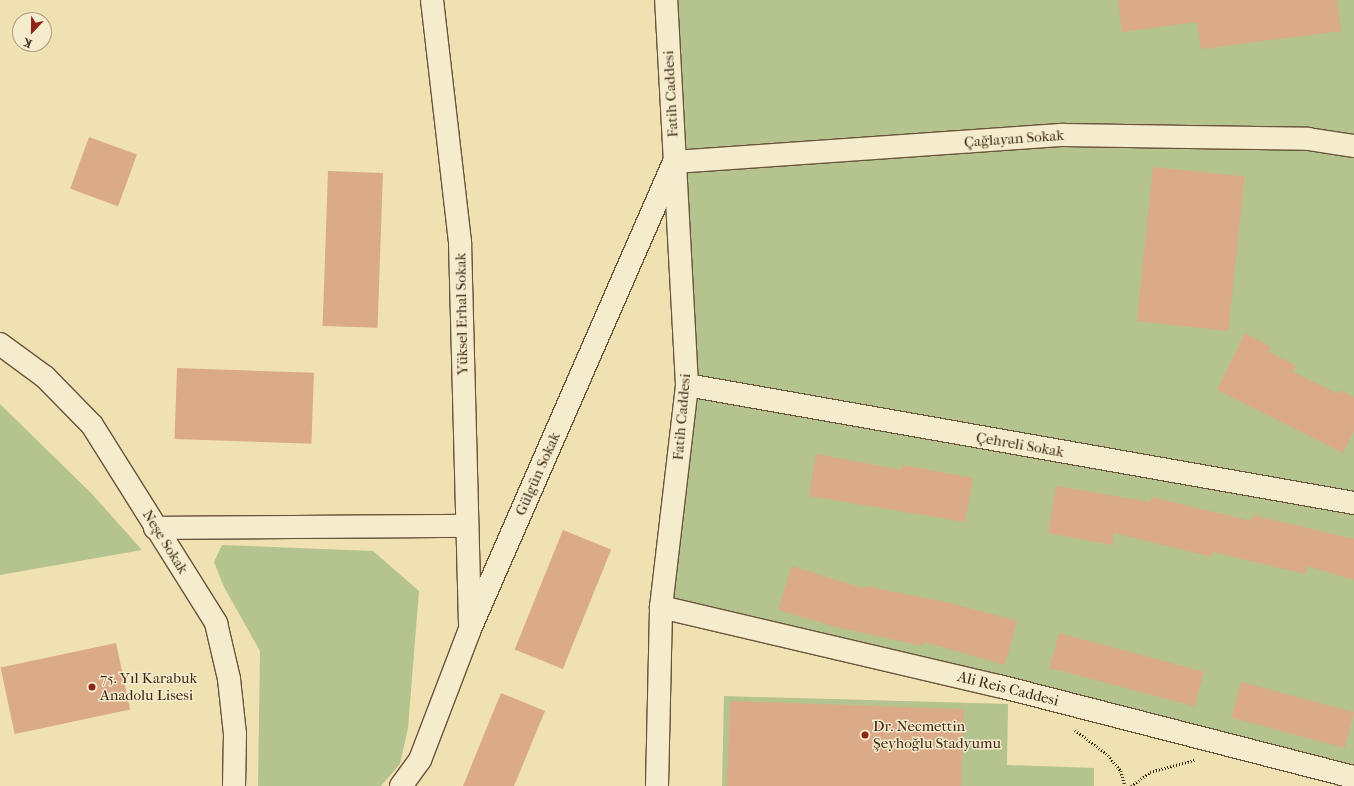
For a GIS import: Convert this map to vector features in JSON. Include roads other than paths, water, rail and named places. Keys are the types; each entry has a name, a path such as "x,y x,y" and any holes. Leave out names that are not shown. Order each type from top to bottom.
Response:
{"street":[{"name":"Yüksel Erhal Sokak","path":"432,0 460,242 470,629"},
{"name":"Fatih Caddesi","path":"657,786 661,607 687,385 666,0"},
{"name":"Çağlayan Sokak","path":"674,162 1064,135 1308,139 1354,146"},
{"name":"Gülgün Sokak","path":"401,786 420,760 470,629 674,162"},
{"name":"Neşe Sokak","path":"0,344 45,377 92,425 155,528 216,623 229,679 235,734 234,786"},
{"name":"Çehreli Sokak","path":"687,385 1354,503"},
{"path":"155,528 467,526"},
{"name":"Ali Reis Caddesi","path":"661,607 1068,704 1354,777"}],"place":[{"name":"75. Yıl Karabuk Anadolu Lisesi","path":"92,687"},
{"name":"Dr. Necmettin Şeyhoğlu Stadyumu","path":"865,735"}]}
